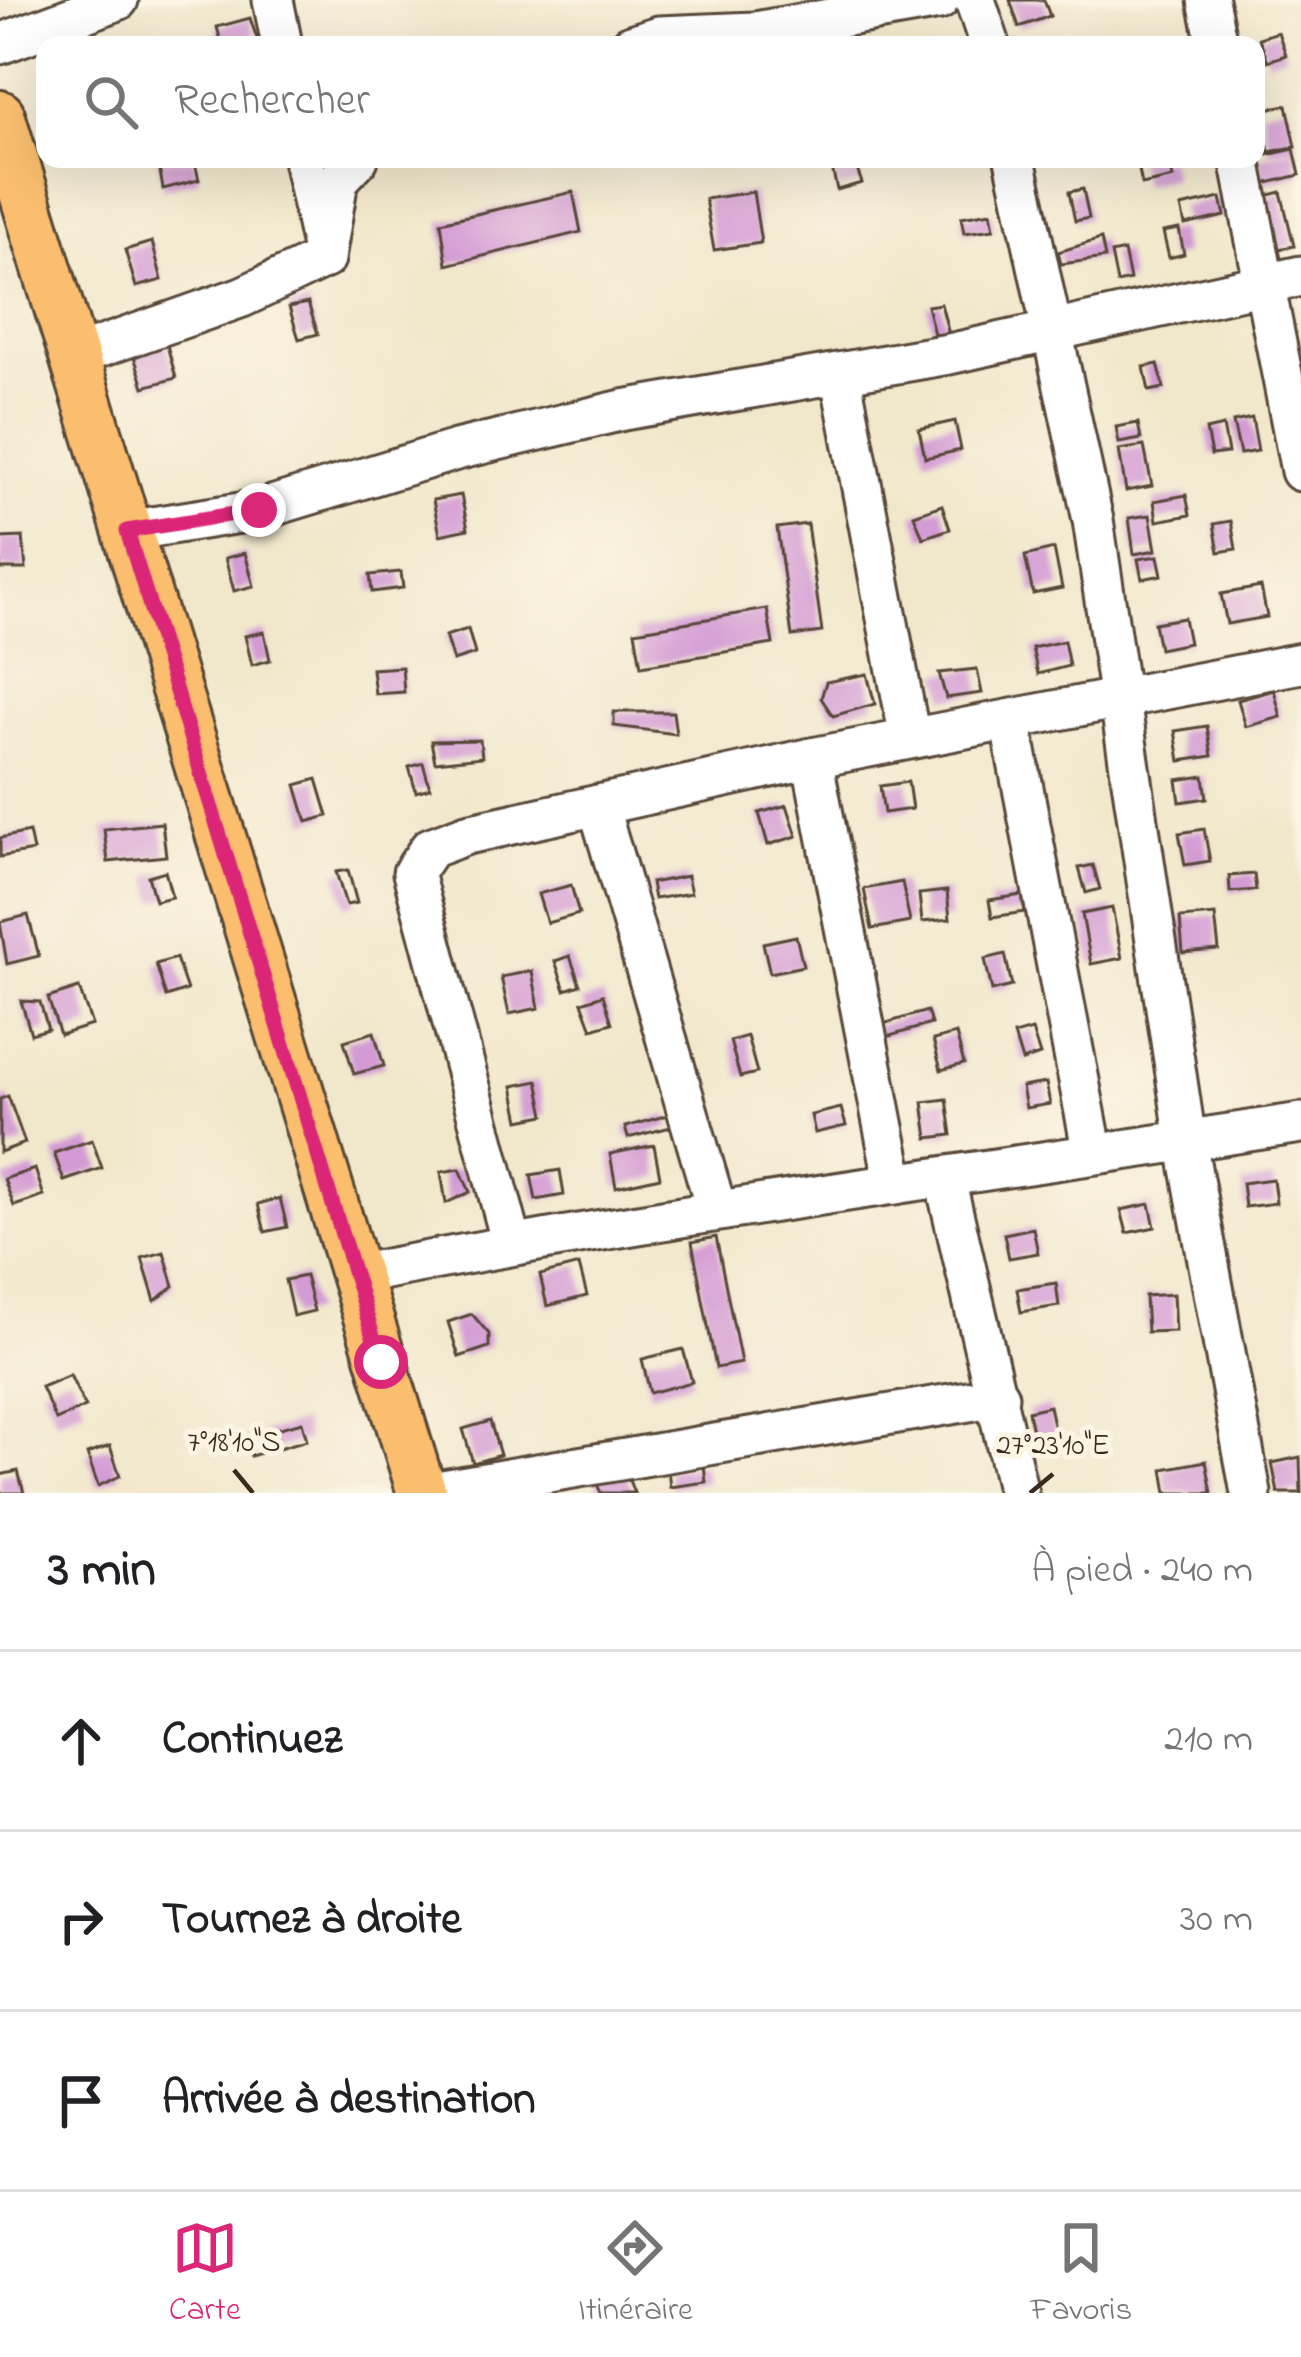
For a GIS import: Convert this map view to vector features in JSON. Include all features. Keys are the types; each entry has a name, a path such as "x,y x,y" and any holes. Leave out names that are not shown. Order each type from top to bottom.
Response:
{"main road":[{"path":"0,115 423,1493"}],"street":[{"path":"0,44 118,0"},
{"path":"273,0 280,36"},
{"path":"659,36 755,32 939,0"},
{"path":"974,0 987,36"},
{"path":"1208,0 1215,36"},
{"path":"304,168 325,258"},
{"path":"325,258 338,180 349,168"},
{"path":"1017,168 1093,520 1186,1141 1251,1493"},
{"path":"1243,168 1283,281 1301,471"},
{"path":"77,355 242,297 325,258"},
{"path":"127,531 259,510 455,449 623,410 840,374 1147,314 1283,281"},
{"path":"840,374 910,738"},
{"path":"512,1244 413,873 430,848 467,834 812,758 1301,663"},
{"path":"1010,720 1093,1154"},
{"path":"812,758 895,1184"},
{"path":"598,805 716,1208"},
{"path":"355,1275 716,1208 945,1179 1301,1123"},
{"path":"945,1179 1018,1493"},
{"path":"423,1493 998,1396"}],"building":[{"path":"1010,0 1044,0 1050,16 1019,27"},
{"path":"250,18 256,36 220,36 217,27"},
{"path":"1278,32 1286,55 1268,61 1265,36"},
{"path":"1287,105 1296,147 1269,152 1265,109"},
{"path":"1294,149 1300,175 1264,184 1260,168 1265,168 1265,155"},
{"path":"159,168 196,168 199,180 163,189"},
{"path":"832,168 856,168 862,183 837,190"},
{"path":"1139,168 1171,168 1173,178 1142,185"},
{"path":"1083,189 1089,218 1075,221 1069,192"},
{"path":"573,192 581,232 447,265 441,222"},
{"path":"753,192 761,243 714,250 705,199"},
{"path":"1281,192 1294,246 1273,250 1261,197"},
{"path":"1221,198 1225,216 1185,225 1181,207"},
{"path":"991,212 994,229 964,233 961,217"},
{"path":"1179,229 1184,254 1169,258 1163,232"},
{"path":"1101,239 1105,258 1061,264 1058,252"},
{"path":"152,242 162,280 136,287 125,250"},
{"path":"1124,251 1130,280 1117,283 1111,254"},
{"path":"308,303 318,334 299,339 289,307"},
{"path":"941,304 951,342 937,346 927,306"},
{"path":"165,338 176,378 144,387 132,350"},
{"path":"1158,364 1164,388 1149,391 1144,367"},
{"path":"1252,418 1258,451 1240,454 1233,422"},
{"path":"955,421 961,450 925,458 919,429"},
{"path":"1138,423 1141,439 1119,443 1116,427"},
{"path":"1223,426 1228,453 1211,455 1206,430"},
{"path":"1144,446 1152,486 1126,491 1119,450"},
{"path":"461,495 468,529 440,535 433,500"},
{"path":"1186,495 1190,515 1157,521 1154,501"},
{"path":"942,505 950,529 923,538 914,515"},
{"path":"1150,515 1156,550 1134,554 1129,518"},
{"path":"1231,521 1236,549 1219,552 1214,524"},
{"path":"807,524 822,632 792,636 777,528"},
{"path":"23,537 26,569 0,569 0,538"},
{"path":"1054,549 1062,588 1033,594 1025,556"},
{"path":"245,553 254,586 234,591 225,558"},
{"path":"1158,556 1162,575 1142,579 1138,559"},
{"path":"401,572 403,588 372,592 370,575"},
{"path":"1261,587 1267,617 1227,624 1221,594"},
{"path":"767,609 773,644 641,666 635,631"},
{"path":"1184,618 1189,643 1159,649 1154,623"},
{"path":"468,629 475,654 453,661 445,636"},
{"path":"264,632 270,660 252,665 245,636"},
{"path":"1064,641 1069,666 1038,674 1032,648"},
{"path":"402,667 404,692 375,694 372,669"},
{"path":"977,669 982,693 946,698 939,673"},
{"path":"867,674 875,704 833,716 821,698 826,682"},
{"path":"1274,690 1281,717 1246,727 1238,700"},
{"path":"614,712 673,712 676,734 614,726"},
{"path":"1207,726 1212,756 1180,761 1175,731"},
{"path":"480,740 482,757 435,762 431,741"},
{"path":"423,763 430,788 416,792 409,767"},
{"path":"1204,776 1207,798 1180,802 1177,780"},
{"path":"317,779 328,816 307,822 296,785"},
{"path":"908,782 912,809 884,813 880,786"},
{"path":"787,805 797,836 768,845 759,813"},
{"path":"162,823 166,856 108,862 104,829"},
{"path":"1204,829 1210,861 1185,865 1179,833"},
{"path":"29,832 33,851 0,857 0,838"},
{"path":"1093,865 1100,889 1086,893 1079,868"},
{"path":"348,870 357,903 346,905 336,872"},
{"path":"165,871 172,897 155,901 148,876"},
{"path":"1254,874 1256,890 1230,892 1229,876"},
{"path":"687,876 691,893 654,899 651,883"},
{"path":"902,882 910,922 872,929 864,889"},
{"path":"571,885 579,914 547,923 538,894"},
{"path":"947,891 950,919 922,922 919,894"},
{"path":"1022,895 1025,912 992,917 989,900"},
{"path":"1112,908 1122,958 1091,964 1082,914"},
{"path":"28,915 39,956 7,964 0,922"},
{"path":"1215,915 1219,950 1183,953 1180,918"},
{"path":"796,936 803,966 770,973 763,943"},
{"path":"1005,954 1012,986 992,991 985,959"},
{"path":"570,956 580,985 565,990 555,961"},
{"path":"176,958 187,990 166,997 156,964"},
{"path":"532,971 539,1008 509,1014 501,977"},
{"path":"79,988 92,1025 60,1035 48,998"},
{"path":"603,995 612,1023 592,1029 582,1002"},
{"path":"21,1001 40,1002 48,1029 31,1034"},
{"path":"927,1011 931,1024 880,1039 876,1026"},
{"path":"1032,1030 1040,1055 1022,1061 1014,1035"},
{"path":"374,1032 384,1066 354,1074 344,1041"},
{"path":"956,1034 964,1064 941,1070 933,1040"},
{"path":"747,1036 757,1073 740,1077 730,1041"},
{"path":"538,1081 545,1115 520,1120 513,1086"},
{"path":"1046,1083 1050,1104 1026,1108 1022,1087"},
{"path":"8,1096 25,1143 0,1152 0,1099"},
{"path":"947,1099 952,1135 928,1138 923,1102"},
{"path":"841,1108 846,1126 815,1133 811,1115"},
{"path":"668,1115 671,1127 628,1138 625,1127"},
{"path":"92,1140 102,1168 64,1181 54,1153"},
{"path":"654,1145 660,1177 616,1187 610,1154"},
{"path":"35,1169 44,1196 14,1206 4,1179"},
{"path":"460,1169 470,1192 446,1203 441,1172"},
{"path":"560,1170 564,1195 536,1200 531,1175"},
{"path":"1273,1179 1276,1203 1245,1207 1242,1183"},
{"path":"280,1198 287,1227 265,1232 258,1204"},
{"path":"1150,1204 1155,1227 1127,1233 1121,1210"},
{"path":"1033,1228 1038,1253 1009,1258 1004,1234"},
{"path":"716,1237 741,1363 716,1368 692,1242"},
{"path":"164,1252 174,1286 155,1301 142,1258"},
{"path":"579,1265 587,1296 547,1306 540,1275"},
{"path":"305,1276 314,1311 293,1316 285,1280"},
{"path":"1056,1283 1059,1306 1021,1312 1017,1289"},
{"path":"1173,1294 1175,1331 1147,1332 1145,1296"},
{"path":"472,1314 489,1334 489,1347 459,1357 448,1322"},
{"path":"683,1349 692,1382 650,1393 642,1359"},
{"path":"70,1375 85,1407 56,1420 41,1387"},
{"path":"1049,1406 1056,1438 1034,1442 1028,1411"},
{"path":"490,1421 500,1455 473,1463 463,1429"},
{"path":"302,1422 307,1440 251,1456 246,1437"},
{"path":"110,1446 120,1476 98,1486 87,1454"},
{"path":"1300,1457 1301,1493 1278,1493 1272,1463"},
{"path":"1206,1461 1212,1493 1167,1493 1163,1469"},
{"path":"704,1465 706,1482 670,1487 668,1470"},
{"path":"625,1470 634,1493 601,1493 596,1482"},
{"path":"18,1471 24,1493 0,1493 0,1475"}],"route":[{"path":"259,510 127,531 381,1362"}]}
